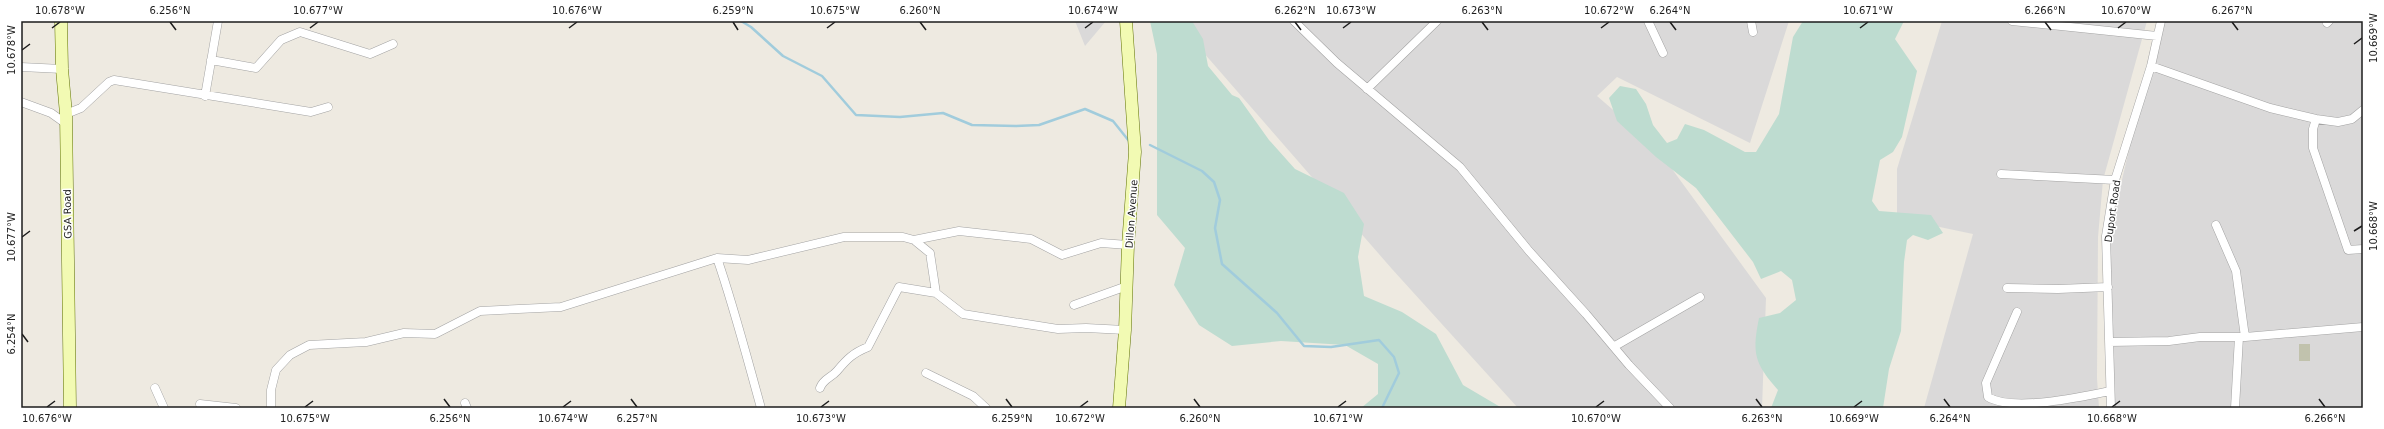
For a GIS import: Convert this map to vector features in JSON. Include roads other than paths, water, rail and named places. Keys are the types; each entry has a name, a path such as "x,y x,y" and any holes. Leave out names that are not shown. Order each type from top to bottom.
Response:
{"street":[{"name":"GSA Road","path":"61,21 65,119 70,408"},
{"path":"206,96 218,21"},
{"name":"Dillon Avenue","path":"1119,408 1126,330 1128,245 1135,152 1126,21"},
{"path":"1294,21 1367,89 1460,167 1501,220 1615,346 1629,365 1670,408"},
{"path":"1367,89 1437,21"},
{"path":"1648,21 1663,53"},
{"path":"1751,21 1753,32"},
{"path":"2012,21 2157,36"},
{"name":"Duport Road","path":"2110,408 2106,236 2116,180 2151,66 2161,21"},
{"path":"211,60 256,68 281,40 300,32 370,54 393,44"},
{"path":"2151,66 2270,108 2316,119 2338,122 2352,119 2363,110"},
{"path":"21,67 62,69"},
{"path":"21,102 65,119 81,108 109,82 114,80 310,112 328,107"},
{"path":"2316,119 2313,129 2313,148 2348,250 2363,249"},
{"path":"2001,174 2116,180"},
{"path":"2216,224 2236,271 2242,337 2235,408"},
{"path":"914,240 959,231 1031,239 1062,255 1102,243 1128,245"},
{"path":"271,408 271,390 276,370 290,355 309,345 366,342 404,333 435,334 480,311 561,307 717,258 748,260 844,237 902,237 914,240 930,253 936,293"},
{"path":"717,258 732,302 740,338 761,408"},
{"path":"1074,305 1127,286"},
{"path":"820,388 822,382 837,371 847,358 855,352 868,347 899,287 936,293 963,314 1058,329 1086,328 1126,330"},
{"path":"2008,288 2108,287"},
{"path":"1615,346 1700,298"},
{"path":"2017,312 1986,383 1988,396 1994,400 2014,403 2042,402 2110,391"},
{"path":"2109,342 2169,341 2200,337 2242,337 2363,327"},
{"path":"926,373 973,396 986,408"},
{"path":"155,388 164,408"},
{"path":"200,404 236,408"}],"waterway":[{"path":"741,21 751,27 783,56 822,76 856,115 900,117 943,113 972,125 1016,126 1039,125 1085,109 1113,121 1129,141"},
{"path":"1150,145 1202,171 1214,182 1220,200 1215,228 1222,264 1277,313 1304,346 1331,347 1379,340 1394,357 1399,373 1382,408"}]}
